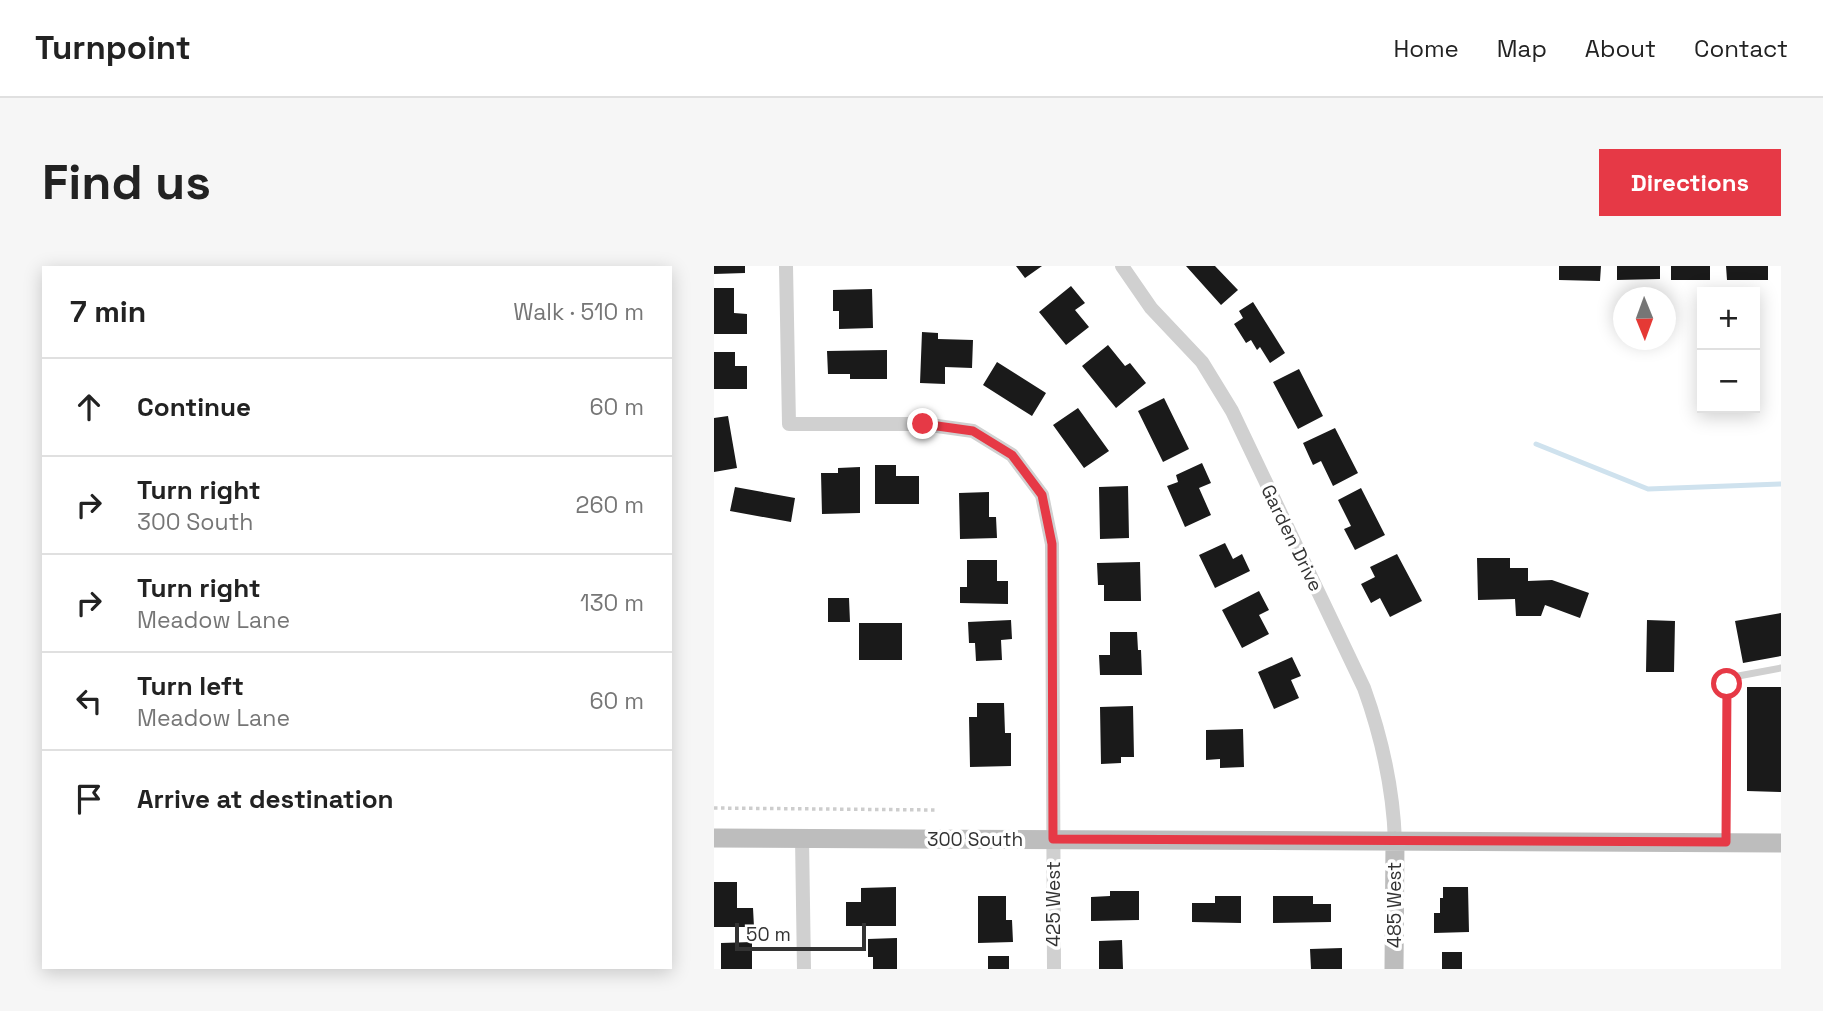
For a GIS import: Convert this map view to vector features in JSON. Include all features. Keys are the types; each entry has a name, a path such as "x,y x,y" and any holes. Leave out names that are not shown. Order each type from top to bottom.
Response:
{"street":[{"name":"425 West","path":"786,266 789,424 923,424 973,431 1012,455 1042,495 1052,544 1054,969"},
{"name":"Garden Drive","path":"1122,266 1151,308 1202,362 1231,411 1358,676 1380,732 1393,799 1395,841"},
{"name":"300 South","path":"714,838 1781,843"},
{"path":"802,838 804,969"},
{"name":"485 West","path":"1394,969 1395,841"}],"lane":[{"path":"1726,842 1727,684 1733,677 1781,668"}],"path":[{"path":"714,808 936,810"}],"building":[{"path":"714,266 745,266 745,273 714,274"},
{"path":"1016,266 1042,266 1025,278"},
{"path":"1186,266 1215,266 1238,290 1221,305"},
{"path":"1559,266 1601,266 1600,281 1559,280"},
{"path":"1617,266 1660,266 1660,279 1617,280"},
{"path":"1671,266 1710,266 1710,280 1671,280"},
{"path":"1726,266 1768,266 1768,280 1727,280"},
{"path":"1071,286 1085,303 1075,310 1089,327 1066,345 1039,312"},
{"path":"714,288 734,288 734,313 747,314 747,334 714,334"},
{"path":"872,289 873,328 839,329 839,311 833,311 833,290"},
{"path":"1253,302 1285,353 1270,363 1260,347 1257,350 1251,340 1246,343 1234,324 1243,318 1239,311"},
{"path":"922,332 938,333 938,339 973,340 972,368 945,367 945,384 920,383"},
{"path":"1108,345 1125,366 1130,363 1146,383 1116,408 1082,366"},
{"path":"887,350 887,379 850,379 850,374 828,374 827,351"},
{"path":"714,352 735,352 735,366 747,366 747,389 714,389"},
{"path":"997,362 1046,393 1032,416 983,385"},
{"path":"1299,369 1323,416 1298,429 1273,382"},
{"path":"1164,398 1189,449 1163,462 1138,411"},
{"path":"1078,408 1109,451 1084,468 1053,425"},
{"path":"728,416 737,468 714,472 714,418"},
{"path":"1335,428 1358,473 1333,486 1321,461 1313,465 1303,443"},
{"path":"1202,463 1211,483 1199,488 1211,515 1185,527 1167,486 1178,482 1176,475"},
{"path":"875,465 896,465 896,476 919,476 919,504 875,504"},
{"path":"860,467 860,513 822,514 821,473 838,473 838,468"},
{"path":"1128,486 1129,538 1100,539 1099,487"},
{"path":"735,487 795,498 791,522 730,511"},
{"path":"1361,488 1385,535 1355,550 1344,529 1351,526 1338,500"},
{"path":"989,492 989,517 996,517 997,538 960,539 959,493"},
{"path":"1225,543 1233,559 1242,554 1250,571 1215,588 1199,555"},
{"path":"1397,554 1422,601 1390,617 1380,598 1371,603 1361,584 1375,577 1370,567"},
{"path":"1477,558 1510,558 1510,568 1528,568 1528,581 1552,580 1589,593 1580,618 1545,605 1541,616 1516,616 1515,599 1478,600"},
{"path":"967,560 997,560 997,581 1008,581 1008,604 960,603 960,587 967,587"},
{"path":"1140,562 1141,601 1104,601 1104,585 1098,585 1097,563"},
{"path":"1259,591 1269,610 1259,615 1269,634 1242,648 1222,610"},
{"path":"828,598 849,598 850,622 828,622"},
{"path":"1781,613 1781,656 1743,663 1735,621"},
{"path":"1011,620 1012,639 1001,640 1002,660 976,661 975,643 969,643 968,622"},
{"path":"1647,620 1675,621 1674,672 1646,672"},
{"path":"859,623 902,623 902,660 859,660"},
{"path":"1110,632 1137,632 1142,675 1100,675 1099,655 1110,655"},
{"path":"1292,657 1301,676 1291,680 1299,698 1274,709 1258,672"},
{"path":"1747,687 1781,687 1781,792 1747,791"},
{"path":"977,703 1004,703 1005,733 1011,733 1011,766 970,767 969,717 977,717"},
{"path":"1133,706 1134,757 1121,757 1121,763 1101,764 1100,707"},
{"path":"1243,729 1244,767 1220,768 1220,759 1206,760 1206,730"},
{"path":"714,882 737,882 737,908 753,908 754,927 714,927"},
{"path":"896,887 896,926 846,926 846,902 861,902 861,888"},
{"path":"1443,887 1468,887 1469,932 1434,933 1434,913 1440,913"},
{"path":"1110,891 1139,891 1139,920 1091,921 1091,897 1110,896"},
{"path":"978,896 1006,896 1006,920 1012,920 1013,942 978,943"},
{"path":"1215,896 1241,896 1241,923 1192,922 1192,903 1215,903"},
{"path":"1273,896 1313,896 1313,904 1331,904 1331,922 1273,923"},
{"path":"897,938 897,969 873,969 873,957 868,957 868,939"},
{"path":"1122,940 1123,969 1099,969 1099,941"},
{"path":"752,942 752,969 721,969 721,943"},
{"path":"1342,948 1342,969 1311,969 1310,949"},
{"path":"1442,952 1462,952 1462,969 1442,969"},
{"path":"988,956 1009,956 1009,969 988,969"}],"waterway":[{"path":"1536,444 1648,489 1781,484"}],"route":[{"path":"923,424 973,431 1012,455 1042,495 1052,544 1053,839 1726,842 1727,684"}]}
